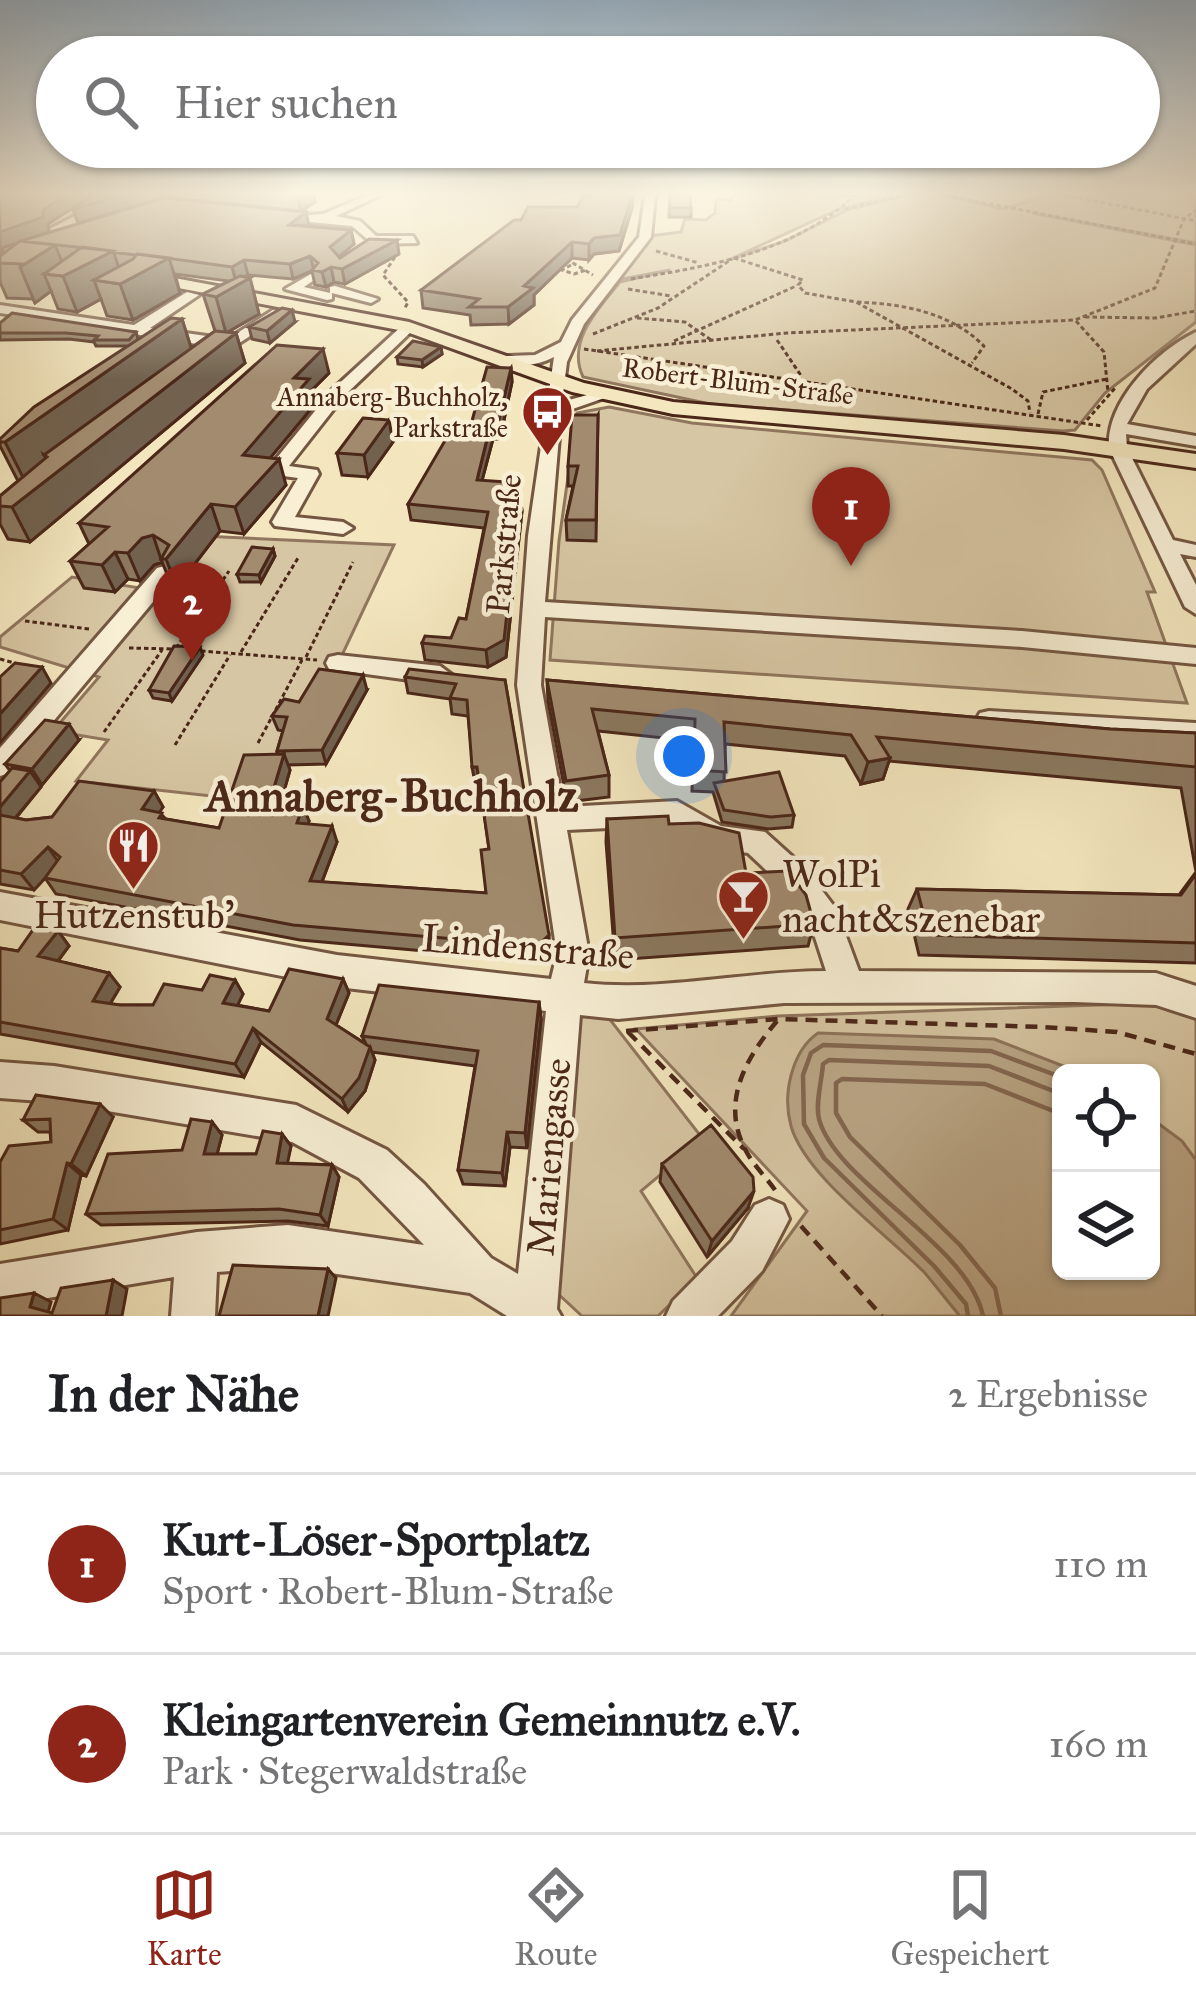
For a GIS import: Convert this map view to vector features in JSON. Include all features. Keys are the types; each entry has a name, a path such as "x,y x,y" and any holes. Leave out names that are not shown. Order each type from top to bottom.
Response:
{"main road":[{"name":"Robert-Blum-Straße","path":"113,273 303,304 370,309 409,327 605,394 746,418 1113,429 1196,461"}],"street":[{"name":"Parkstraße","path":"564,997 573,954 554,819 519,684 534,609 556,380 564,346 630,256"},
{"path":"303,281 292,289 336,290 370,309"},
{"path":"193,371 229,344 336,290"},
{"path":"137,329 192,296"},
{"path":"35,314 52,302"},
{"path":"0,309 229,344"},
{"path":"82,320 101,309"},
{"path":"343,528 282,522 310,474 276,470 338,393 409,327"},
{"path":"1113,429 1135,393 1196,336"},
{"path":"507,361 538,359 564,346"},
{"path":"1113,429 1196,357"},
{"path":"553,410 605,394"},
{"path":"1113,429 1196,441"},
{"path":"1113,429 1196,607"},
{"path":"1165,544 1196,551"},
{"path":"0,766 165,574"},
{"path":"534,609 1022,639 1196,656"},
{"path":"338,663 466,677"},
{"path":"519,684 561,688"},
{"path":"968,718 1196,733"},
{"path":"554,819 676,814 716,838 755,841 794,877 825,919 848,987"},
{"name":"Lindenstraße","path":"0,906 337,971 618,1003 784,987 1156,989 1196,1002"},
{"name":"Mariengasse","path":"537,1312 564,997"},
{"path":"0,1080 54,1084 296,1124 374,1164 476,1273 537,1312"},
{"path":"688,1316 748,1256 779,1206"},
{"path":"0,1285 197,1253 288,1246 476,1273"},
{"path":"193,1316 197,1253"}],"path":[{"path":"370,309 399,316 408,302 383,275 394,256"},
{"path":"672,256 700,263"},
{"path":"564,346 631,318 738,256"},
{"path":"1075,320 1154,288 1171,256"},
{"path":"566,257 610,282 673,296"},
{"path":"610,282 734,258 803,280 670,343"},
{"path":"573,265 562,270 574,274 586,270"},
{"path":"798,285 805,292 891,304 959,327 984,346 969,366"},
{"path":"856,302 1012,389 1028,401 1030,413"},
{"path":"597,351 787,333 906,331 1113,314 1155,318 1196,311"},
{"path":"631,318 685,322 713,341"},
{"path":"1075,320 1105,348 1110,360 1108,392"},
{"path":"603,349 604,329"},
{"path":"776,337 803,379"},
{"path":"564,346 1038,414 1113,429"},
{"path":"1038,414 1043,392 1107,379"},
{"path":"240,654 298,558"},
{"path":"258,743 353,562"},
{"path":"175,649 229,571"},
{"path":"25,620 164,649 338,663"},
{"path":"104,733 164,649"},
{"path":"175,745 230,653"},
{"path":"0,658 22,664"},
{"path":"882,1316 779,1206 744,1149 627,1031 778,1019 1117,1032 1196,1054"},
{"path":"744,1149 732,1095 742,1067 778,1019"}],"shaded area":[{"path":"635,256 1196,256 1196,322 1105,393 1075,430 1063,431 710,404 583,377 579,364 582,338 620,282 670,270 617,280"},
{"path":"609,407 692,423 1092,460 1102,470 1155,592 1147,592 1187,703 550,660 559,541 577,413"},
{"path":"201,536 394,545 343,653 282,751 248,771 229,798 76,781 108,740 53,731 99,677 0,647 0,637 72,577 158,591"},
{"path":"1157,1003 1196,1015 1196,1316 731,1316 807,1211 636,1029 778,1016"},
{"path":"581,1011 608,1017 703,1139 641,1191 697,1278 658,1316 582,1316 555,1291"}],"water":[{"path":"818,1033 994,1039 1058,1064 1052,1064 1052,1280 1160,1280 1160,1125 1182,1141 1196,1160 1196,1316 960,1316 924,1272 829,1184 799,1145 791,1126 789,1087 809,1041"}],"building":[{"path":"0,256 37,256 20,267 24,264 0,263"},
{"path":"69,256 102,256 63,276 44,274"},
{"path":"155,256 309,256 290,264 244,260 232,267"},
{"path":"310,256 366,256 342,269 331,267 322,272 312,270 318,263"},
{"path":"466,256 556,256 524,286 533,288 508,307 469,307 479,299 421,290"},
{"path":"169,258 120,284 94,280 133,259"},
{"path":"240,276 250,278 216,297 203,294"},
{"path":"282,308 292,310 267,331 249,327"},
{"path":"12,313 136,332 129,340 0,333 0,323"},
{"path":"171,318 182,319 0,442 34,407"},
{"path":"215,331 236,333 12,507 0,506 0,496 47,457 44,455"},
{"path":"413,341 441,347 422,360 397,357"},
{"path":"277,345 323,349 294,378 309,379 243,455 279,459 235,507 211,504 166,559 161,559 169,545 153,535 142,538 128,553 115,552 102,565 70,561 108,527 79,523"},
{"path":"487,367 511,368 477,480 506,482 520,495 504,640 486,650 422,643 425,636 451,638 459,618 466,619 488,512 408,504 450,432 470,428"},
{"path":"572,415 598,415 596,520 566,520 578,466 568,466"},
{"path":"363,418 389,420 364,455 337,453"},
{"path":"252,547 273,549 259,575 237,574"},
{"path":"174,646 200,647 169,693 149,690"},
{"path":"15,663 42,667 0,714 0,677"},
{"path":"319,669 363,675 322,750 277,751 287,717 272,716 284,699 299,702"},
{"path":"409,669 505,680 549,935 537,946 293,925 45,878 60,857 48,847 21,874 0,870 0,815 26,820 52,817 79,781 154,791 142,809 162,813 159,818 219,828 244,755 284,754 269,804 303,805 297,823 332,826 310,881 486,893 481,850 489,849 477,767 472,767 467,700 450,698 456,684 405,677"},
{"path":"547,680 1196,733 1196,767 877,737 890,758 868,762 851,735 724,722 726,772 694,770 695,719 592,709 609,775 566,781"},
{"path":"45,720 69,724 32,769 5,764"},
{"path":"12,768 30,771 0,807 0,782"},
{"path":"779,772 794,815 771,817 724,810 714,783"},
{"path":"668,816 669,824 699,823 739,833 746,873 788,871 806,895 814,924 615,938 607,819"},
{"path":"1196,874 1196,943 929,935 917,889 1181,895"},
{"path":"35,927 58,931 38,956 109,973 93,1001 153,1005 164,984 202,990 210,975 235,980 223,1003 269,1011 289,969 343,979 327,1019 370,1047 359,1078 342,1099 253,1028 235,1064 0,1022 0,948 18,951"},
{"path":"379,985 539,1002 525,1133 507,1132 502,1173 458,1170 478,1051 362,1036"},
{"path":"36,1095 100,1104 71,1164 67,1163 53,1219 0,1230 0,1162 9,1146 51,1142 50,1119 23,1120"},
{"path":"191,1119 212,1122 204,1154 256,1154 263,1131 282,1134 277,1163 332,1165 320,1215 279,1209 86,1214 108,1154 182,1150"},
{"path":"711,1125 753,1177 754,1191 712,1241 662,1164"},
{"path":"233,1265 328,1269 318,1316 219,1316"},
{"path":"113,1280 106,1316 0,1316 0,1298 34,1293 30,1307 52,1313 61,1288"}],"tunnel":[{"path":"302,283 335,290"}],"place":[{"name":"Annaberg-Buchholz, Parkstraße","path":"547,458"},
{"name":"Kurt-Löser-Sportplatz","path":"851,566"},
{"name":"Kleingartenverein Gemeinnutz e.V.","path":"192,661"},
{"name":"Hutzenstub'","path":"134,891"},
{"name":"WolPi nacht&szenebar","path":"743,942"}],"district":[{"name":"Annaberg-Buchholz","path":"392,795"}]}
